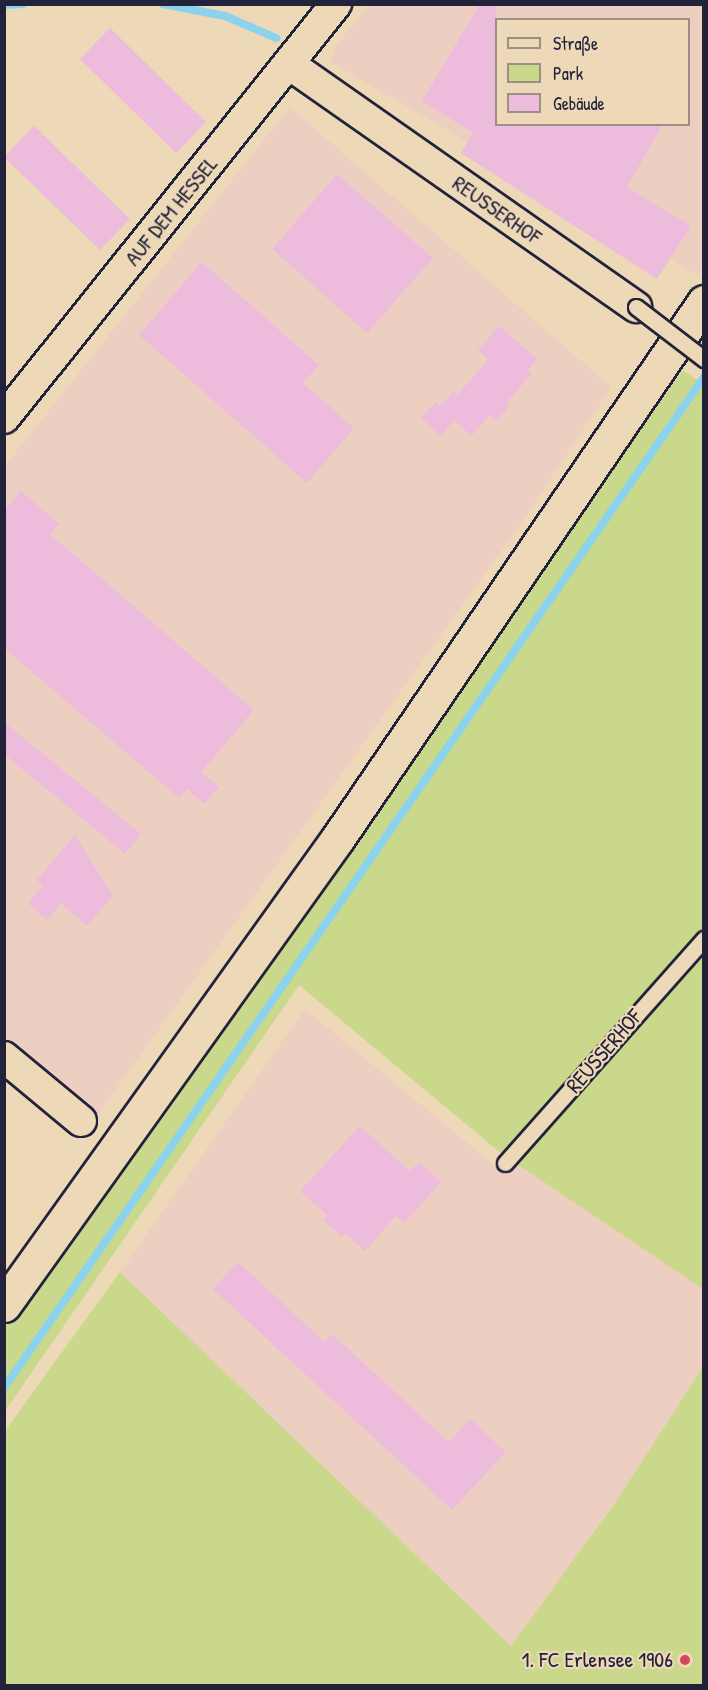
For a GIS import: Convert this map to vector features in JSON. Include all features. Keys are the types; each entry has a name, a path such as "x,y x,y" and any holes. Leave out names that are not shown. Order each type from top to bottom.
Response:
{"main road":[{"path":"4,1305 338,838 704,302"}],"street":[{"name":"AUF DEM HESSEL","path":"4,418 336,4"},
{"name":"REUSSERHOF","path":"289,64 636,307"},
{"path":"4,1057 81,1121"}],"lane":[{"name":"REUSSERHOF","path":"636,307 704,359"},
{"name":"REUSSERHOF","path":"505,1163 704,939"}],"shaded area":[{"path":"369,5 703,5 703,265 698,275 330,62 337,45"},
{"path":"290,107 611,387 522,522 96,1117 5,1038 5,466"},
{"path":"305,1009 505,1174 517,1164 703,1289 703,1367 615,1503 511,1647 120,1272"}],"green space":[{"path":"683,370 704,385 703,937 502,1154 299,985 5,1411 5,1322"},
{"path":"703,947 703,1289 517,1164"},
{"path":"120,1272 511,1646 615,1503 703,1367 703,1685 5,1685 5,1431"}],"building":[{"path":"480,4 496,4 495,126 662,126 627,187 691,226 657,279 461,153 473,133 422,101"},
{"path":"110,28 206,122 176,153 80,59"},
{"path":"34,126 130,219 100,250 4,157"},
{"path":"337,174 433,258 367,333 272,249"},
{"path":"202,262 319,365 303,383 354,428 307,483 139,335"},
{"path":"499,326 537,359 528,370 532,373 507,402 510,405 497,421 490,415 471,436 454,420 441,436 421,418 436,402 440,406 453,392 457,395 488,360 478,350"},
{"path":"21,491 59,524 50,534 254,710 201,772 219,787 204,804 187,789 179,798 4,648 4,511"},
{"path":"4,722 141,834 125,854 4,754"},
{"path":"75,835 113,896 87,926 61,903 47,920 28,903 43,886 37,880"},
{"path":"360,1126 410,1171 419,1162 441,1182 404,1223 396,1216 365,1251 345,1233 342,1237 323,1220 327,1215 300,1191"},
{"path":"238,1262 325,1342 332,1334 449,1442 470,1419 506,1452 452,1510 213,1289"}],"waterway":[{"path":"4,5 23,4"},
{"path":"163,4 225,16 276,38"},
{"path":"4,1388 704,377"}],"place":[{"name":"1. FC Erlensee 1906","path":"685,1660"}]}
